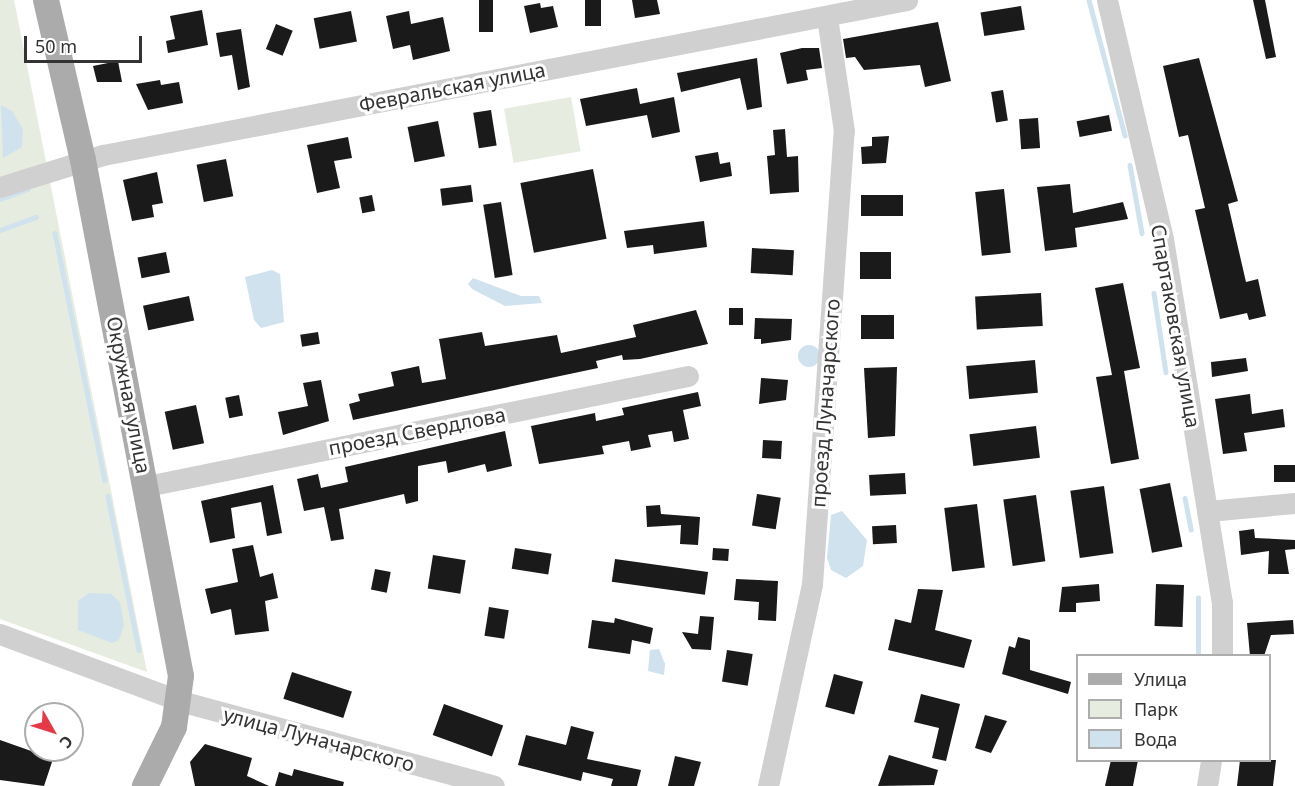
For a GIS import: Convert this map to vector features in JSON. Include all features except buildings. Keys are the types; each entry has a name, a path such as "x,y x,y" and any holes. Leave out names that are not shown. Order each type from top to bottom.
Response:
{"main road":[{"name":"Окружная улица","path":"46,0 83,160 147,486 181,676 180,701 165,749 145,786"}],"street":[{"name":"Февральская улица","path":"0,187 83,160 907,0"},
{"name":"Спартаковская улица","path":"1107,0 1163,239 1222,602 1222,654"},
{"name":"проезд Луначарского","path":"768,786 812,584 844,131 827,17"},
{"name":"проезд Свердлова","path":"147,486 688,376"},
{"path":"1208,511 1295,503"},
{"name":"улица Луначарского","path":"0,634 180,701 494,786"},
{"path":"1207,786 1211,762"}],"green space":[{"path":"0,0 14,0 147,672 0,619"},
{"path":"571,97 581,151 514,163 504,109"}],"water":[{"path":"1,105 12,111 23,129 22,147 3,158"},
{"path":"272,270 280,274 284,322 261,328 254,320 245,277"},
{"path":"473,278 521,296 539,296 542,303 505,306 472,289 468,284"},
{"path":"809,345 817,348 820,356 817,364 809,367 801,364 798,356 801,348"},
{"path":"842,511 867,540 863,566 846,578 831,570 827,558 831,515"},
{"path":"89,593 111,594 120,602 124,625 119,640 112,643 78,630 78,601"},
{"path":"659,649 665,664 664,675 648,671 650,650"}],"waterway":[{"path":"1089,0 1125,135"},
{"path":"1130,165 1142,233"},
{"path":"0,199 27,189"},
{"path":"0,230 36,217"},
{"path":"55,233 105,480"},
{"path":"1154,293 1166,372"},
{"path":"108,496 139,650"},
{"path":"1185,498 1191,529"},
{"path":"1198,598 1198,654"}]}
